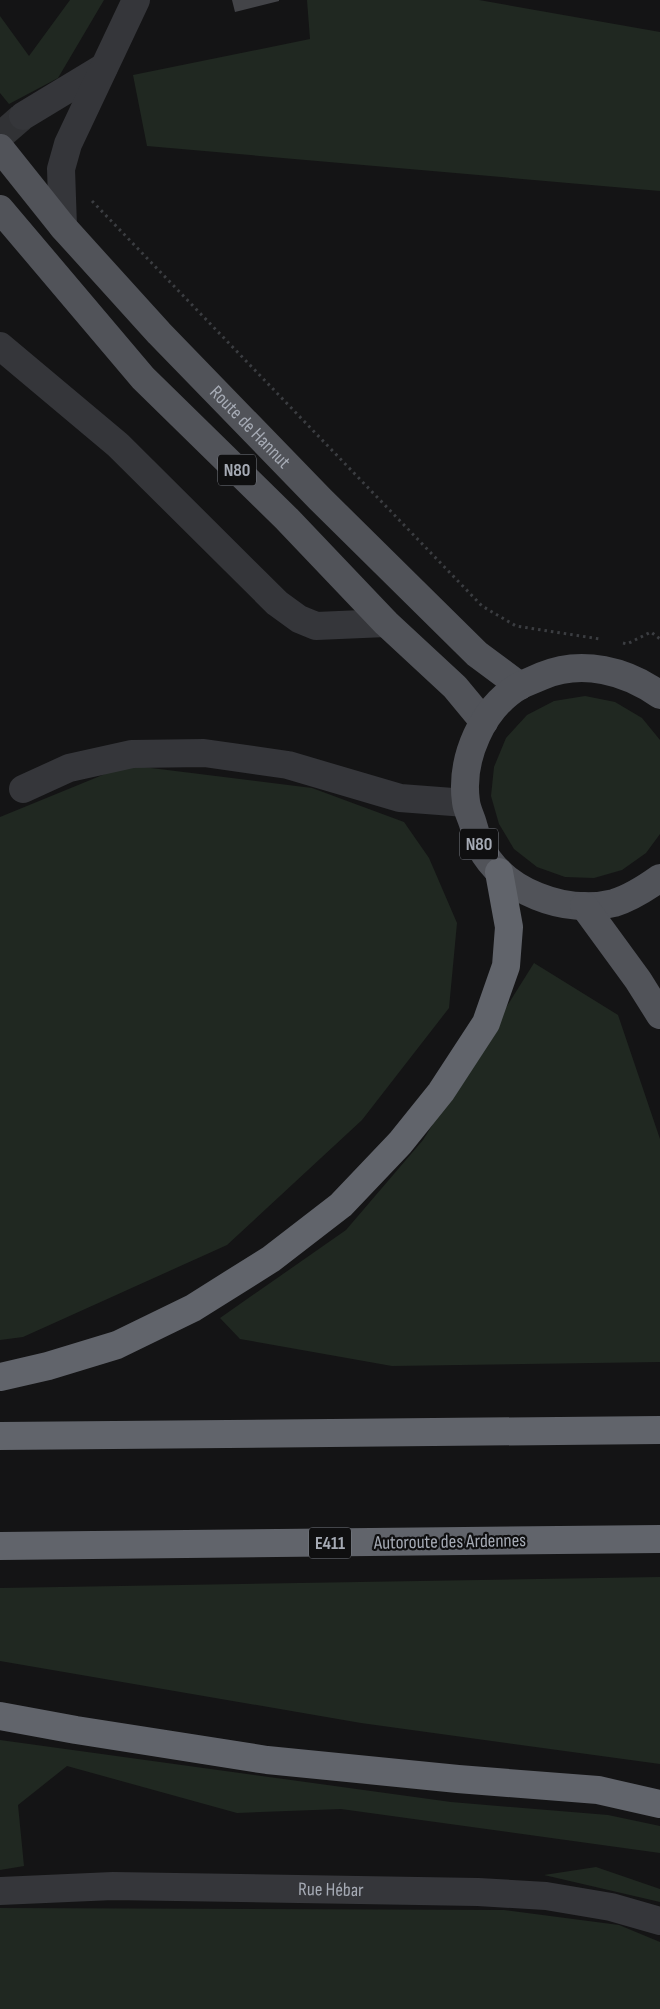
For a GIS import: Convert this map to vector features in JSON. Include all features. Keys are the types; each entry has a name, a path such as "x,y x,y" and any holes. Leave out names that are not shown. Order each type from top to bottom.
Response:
{"highway":[{"path":"0,1376 48,1366 117,1345 193,1308 271,1259 341,1205 400,1143 441,1092 486,1022 506,966 509,927 499,872"},
{"path":"0,1436 660,1430"},
{"name":"Autoroute des Ardennes","path":"0,1546 660,1539"},
{"path":"0,1716 267,1760 458,1779 598,1790 660,1804"}],"main road":[{"name":"Route de Hannut","path":"0,148 63,227 159,333 320,499 477,654 520,686"},
{"name":"Route de Hannut","path":"0,209 143,378 287,519 386,623 455,687 484,722"},
{"name":"N80","path":"660,694 627,676 591,668 554,671 520,686 500,702 484,722 470,751 466,776 466,803 480,846 499,872 524,891 553,903 584,906 614,903 641,892 660,878"},
{"path":"584,906 638,980 660,1016"}],"street":[{"path":"63,227 61,169 68,144 136,0"},
{"path":"23,116 104,67"},
{"path":"0,346 118,445 277,603 299,619 316,626 386,623"},
{"path":"23,789 69,768 132,754 204,753 288,765 400,798 466,803"},
{"name":"Rue Hébar","path":"0,1892 114,1886 478,1892 546,1896 611,1907 660,1921"}],"path":[{"path":"61,169 482,606 516,626 569,632 608,640"},
{"path":"618,642 627,644 651,632 660,639"}],"shaded area":[{"path":"70,0 104,0 58,78 9,104 0,93 0,16 29,56"},
{"path":"307,0 479,0 660,32 660,191 147,146 133,75 310,39"},
{"path":"585,696 615,702 642,718 660,740 660,834 646,853 622,870 594,878 565,877 537,867 514,849 499,824 491,796 494,767 506,738 527,715 554,701"},
{"path":"127,765 312,788 404,822 429,858 457,923 449,1008 362,1120 227,1245 23,1337 0,1340 0,817"},
{"path":"534,963 618,1015 660,1139 660,1362 392,1366 240,1339 220,1318 346,1230 423,1140"},
{"path":"660,1577 660,1764 361,1723 0,1661 0,1588"},
{"path":"0,1740 451,1802 608,1815 660,1826 660,1853 341,1809 237,1813 67,1766 18,1805 24,1866 0,1870"},
{"path":"596,1867 660,1889 660,1902 544,1875"},
{"path":"0,1908 504,1910 619,1925 660,1942 660,2009 0,2009"}],"building":[{"path":"232,0 279,0 279,1 235,12"}],"tunnel":[{"path":"0,136 23,116"}]}
